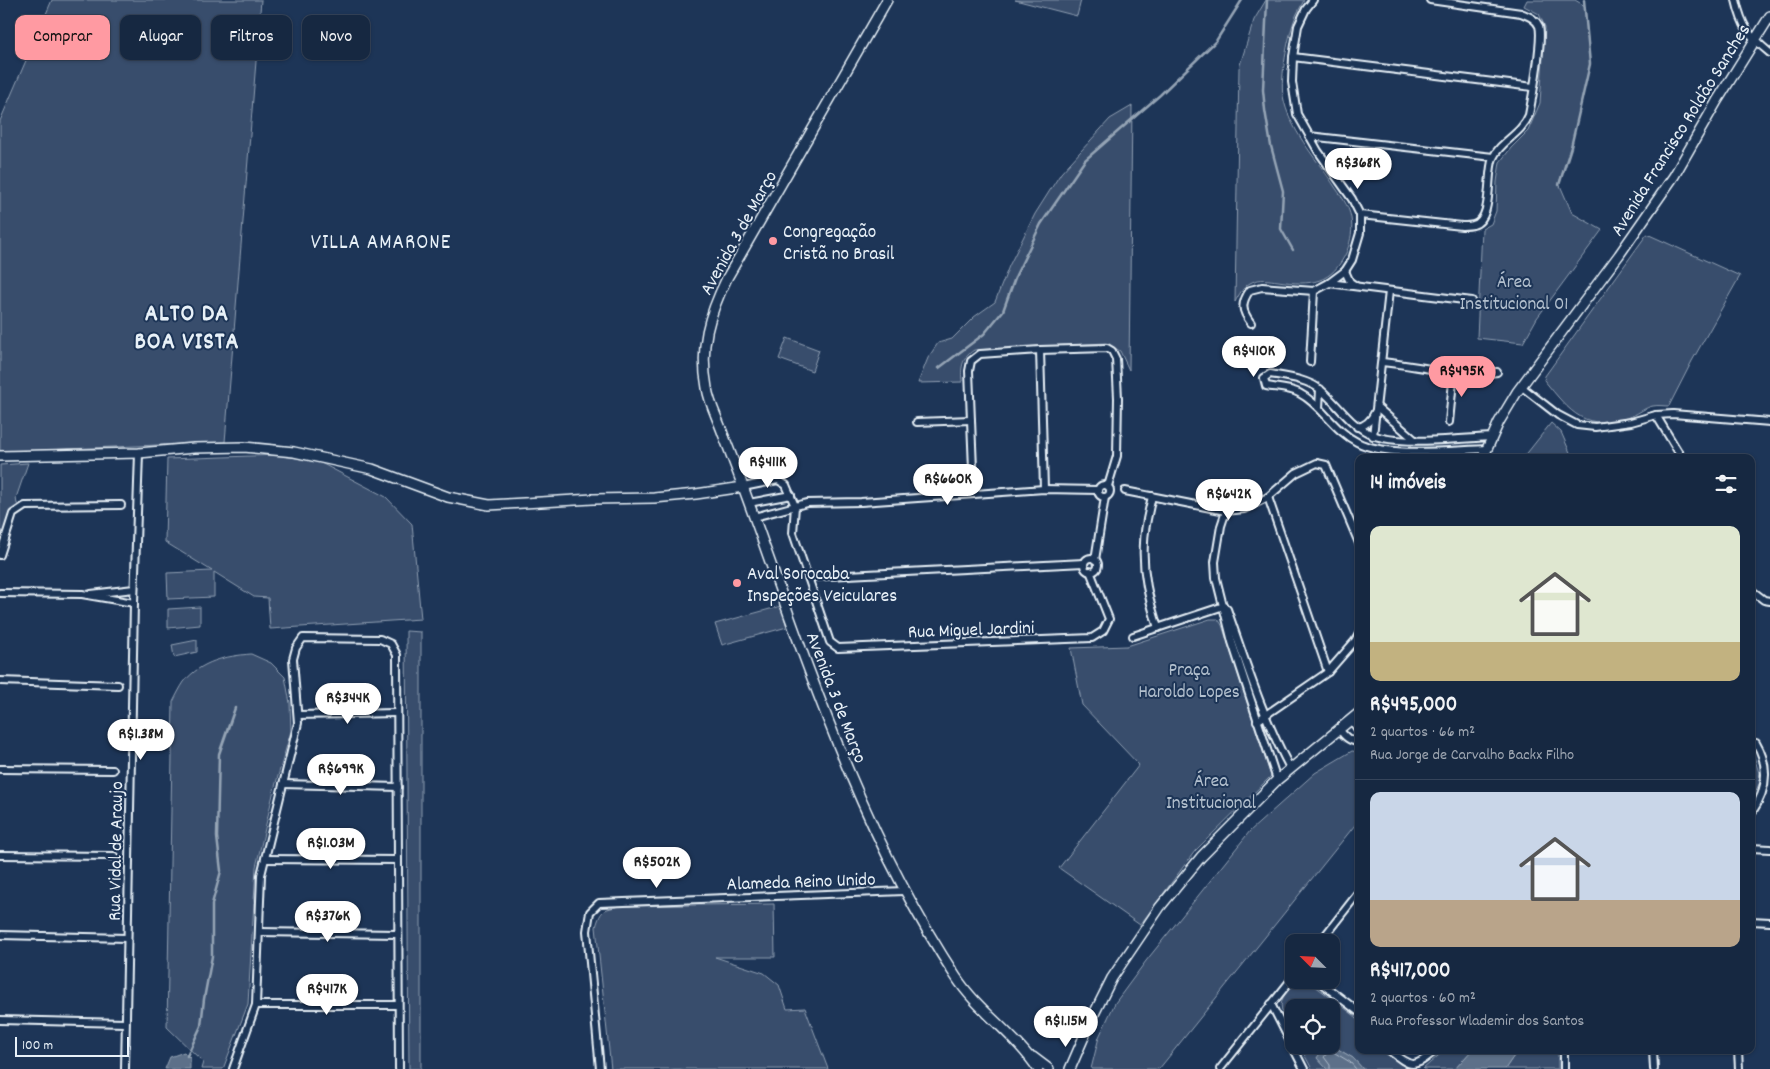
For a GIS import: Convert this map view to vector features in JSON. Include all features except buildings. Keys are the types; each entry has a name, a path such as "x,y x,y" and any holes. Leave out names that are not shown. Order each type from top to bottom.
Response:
{"street":[{"name":"Avenida 3 de Março","path":"888,0 714,303 707,326 704,354 707,390 836,740 862,804 904,891 957,979 974,1000 1028,1054 1038,1069"},
{"path":"1250,323 1243,313 1243,300 1250,290 1262,287 1314,291 1329,284 1345,271 1352,260 1360,233 1360,215 1352,199 1309,136 1297,114 1292,82 1293,57 1298,26 1306,9 1313,0"},
{"path":"1360,215 1462,226 1475,225 1484,218 1493,157 1526,124 1529,115 1538,54 1539,27 1532,17 1521,13 1430,0"},
{"path":"1736,0 1745,29 1754,40 1770,53"},
{"name":"Avenida Francisco Roldão Sanches","path":"1485,453 1499,422 1522,387 1619,255 1674,176 1770,16"},
{"path":"1293,57 1533,88"},
{"path":"1309,136 1493,157"},
{"path":"1345,271 1350,282 1357,287"},
{"path":"1329,284 1472,301"},
{"path":"1310,362 1314,291"},
{"path":"1373,436 1388,291"},
{"path":"974,494 969,371 971,361 980,354 1107,348 1112,351 1116,359 1118,398 1117,456 1108,486 1110,493 1105,497 1095,560 1097,567 1094,571 1090,572 1086,570 1084,563"},
{"path":"1040,350 1044,489"},
{"path":"1382,362 1454,371 1497,372"},
{"path":"1449,422 1454,371"},
{"path":"1485,453 1404,452 1372,447 1358,442 1336,428 1319,408 1306,397 1290,389 1266,386 1264,378 1270,374 1296,378 1320,389 1357,427 1373,436 1391,440 1415,440 1492,436"},
{"path":"1522,387 1558,415 1577,425 1595,427 1631,422 1656,415 1673,414 1770,422"},
{"path":"1319,408 1320,389"},
{"path":"1357,427 1367,424 1377,407"},
{"path":"1377,407 1415,440"},
{"path":"1656,415 1680,454"},
{"path":"917,422 971,420"},
{"path":"0,456 138,453 194,448 244,447 294,452 372,469 448,497 489,505 593,499 654,498 696,494 778,480 786,485 795,506 793,533 808,577 1084,563 1088,559 1095,560"},
{"name":"Rua Vidal de Araujo","path":"125,1069 138,453"},
{"path":"1125,491 1226,511 1244,508 1268,497 1296,474 1317,463 1326,465 1355,534"},
{"path":"1098,490 1102,485 1108,486"},
{"path":"754,517 807,503 862,502 1044,489 1098,490"},
{"path":"1098,490 1100,496 1105,497"},
{"path":"749,503 791,495"},
{"path":"1152,496 1144,541 1144,564 1146,590 1158,628"},
{"path":"1268,497 1328,672"},
{"path":"0,555 14,514 25,506 121,505"},
{"path":"1226,511 1221,526 1215,562 1220,597 1276,742 1290,768"},
{"name":"Rua Miguel Jardini","path":"808,577 830,642 838,648 1092,638 1103,631 1109,618 1090,572"},
{"path":"0,593 82,594 134,589"},
{"path":"82,594 134,603"},
{"path":"1755,595 1770,601"},
{"path":"1133,636 1224,606"},
{"path":"1224,606 1257,721 1277,780"},
{"path":"233,1069 256,1005 261,875 298,723 293,659 296,648 303,638 380,639 390,644 397,655 398,1069"},
{"path":"1257,721 1328,672 1355,640"},
{"path":"0,681 118,685"},
{"path":"298,715 396,713"},
{"path":"1070,1069 1112,978 1160,907 1201,857 1277,780 1355,718"},
{"path":"1352,721 1355,725"},
{"path":"1339,729 1346,738 1355,741"},
{"path":"1755,806 1768,776 1762,752 1756,743"},
{"path":"0,769 113,770"},
{"path":"284,784 398,787"},
{"path":"1755,848 1770,849"},
{"path":"0,855 114,856"},
{"path":"265,859 398,860"},
{"name":"Alameda Reino Unido","path":"600,1069 587,931 590,912 599,903 904,891"},
{"path":"1326,934 1355,897"},
{"path":"1755,921 1770,922"},
{"path":"260,932 397,934"},
{"path":"0,935 127,938"},
{"path":"1220,1069 1285,987"},
{"path":"1330,989 1355,1009"},
{"path":"1271,1004 1304,1069"},
{"path":"256,1005 398,1005"},
{"path":"0,1020 125,1022"},
{"path":"1078,1069 1084,1038"},
{"name":"Avenida 3 de Março","path":"1028,1054 1049,1069"},
{"path":"1394,1054 1408,1065 1413,1066 1423,1063 1432,1054"},
{"path":"1564,1054 1564,1069"},
{"path":"1653,1054 1654,1069"},
{"path":"1738,1054 1739,1069"}],"green space":[{"path":"52,0 261,0 260,15 211,15 211,60 256,60 225,442 0,452 0,121 26,60 110,60 110,15 46,15"},
{"path":"1015,0 1081,0 1077,16"},
{"path":"1266,0 1304,0 1295,18 1287,47 1282,88 1283,96 1286,108 1297,131 1346,204 1352,226 1347,251 1335,270 1327,276 1319,280 1301,283 1258,280 1244,288 1235,302 1239,68 1254,20"},
{"name":"Área Institucional 01","path":"1527,0 1575,0 1585,6 1590,64 1571,147 1559,183 1572,213 1602,230 1537,318 1523,343 1477,338 1482,229 1491,224 1496,211 1500,162 1528,131 1540,103 1545,27 1539,14 1524,6"},
{"path":"1132,106 1129,370 1120,351 1106,343 974,350 964,360 962,382 918,383 928,358 938,343 952,339 974,317 995,302 1009,266 1035,214 1061,173 1110,119"},
{"path":"1647,234 1740,276 1669,406 1650,407 1616,421 1591,421 1580,417 1571,410 1544,380 1545,376"},
{"path":"787,338 819,350 812,371 779,359"},
{"path":"1551,423 1561,432 1571,454 1526,454"},
{"path":"280,455 321,463 386,497 412,524 421,619 270,629 268,598 254,597 214,572 214,597 168,599 167,573 212,571 165,542 167,459"},
{"path":"28,463 16,498 17,504 21,506 13,510 0,545 0,465"},
{"path":"781,606 787,627 722,645 715,624"},
{"path":"200,607 200,625 168,628 168,609"},
{"path":"1210,619 1218,619 1222,625 1271,776 1195,851 1140,925 1059,868 1139,765 1082,705 1071,648 1127,646"},
{"path":"406,631 421,632 421,1069 409,1069"},
{"path":"197,640 197,652 174,657 172,645"},
{"path":"251,654 271,663 285,677 290,703 291,731 274,790 256,867 248,1004 223,1069 201,1069 203,1062 167,1027 173,702 184,682 206,664 232,656"},
{"path":"1352,751 1355,751 1355,825 1159,1069 1091,1069 1099,1037 1115,1003 1146,961 1250,831 1315,773"},
{"path":"1755,759 1761,780 1755,793"},
{"path":"774,904 775,957 715,957 764,973 779,985 787,1009 805,1008 828,1069 611,1069 596,927 602,913 607,909 622,906"},
{"path":"1290,989 1319,989 1332,999 1285,999 1285,1018 1281,1003"},
{"path":"1340,1005 1355,1016 1355,1054 1387,1054 1408,1069 1363,1069 1353,1058 1340,1050"},
{"path":"1304,1054 1320,1054 1317,1058 1327,1069 1312,1069"},
{"path":"1440,1054 1468,1054 1455,1069 1423,1069"},
{"path":"1515,1054 1558,1054 1558,1069 1505,1069"}],"water":[{"path":"1340,1050 1353,1058 1363,1069 1327,1069 1317,1058 1320,1054 1340,1054"},
{"path":"184,1052 190,1058 190,1069 165,1069 170,1057"},
{"path":"1468,1054 1515,1054 1505,1069 1455,1069"}],"waterway":[{"path":"939,368 984,334 1003,311 1016,275 1041,224 1085,160 1160,95 1216,41 1242,0"},
{"path":"1267,0 1263,90 1265,110 1271,146 1283,191 1281,229 1293,250"},
{"path":"1559,185 1571,147 1590,64 1584,0"},
{"path":"187,1056 201,1026 212,956 212,904 221,871 217,837 219,754 235,708"}],"place":[{"name":"Congregação Cristã no Brasil","path":"773,241"},
{"name":"Aval Sorocaba Inspeções Veiculares","path":"737,583"}],"district":[{"name":"VILLA AMARONE","path":"381,241"},
{"name":"ALTO DA BOA VISTA","path":"187,326"}],"park label":[{"name":"Praça Haroldo Lopes","path":"1189,679"},
{"name":"Área Institucional","path":"1211,790"}]}
